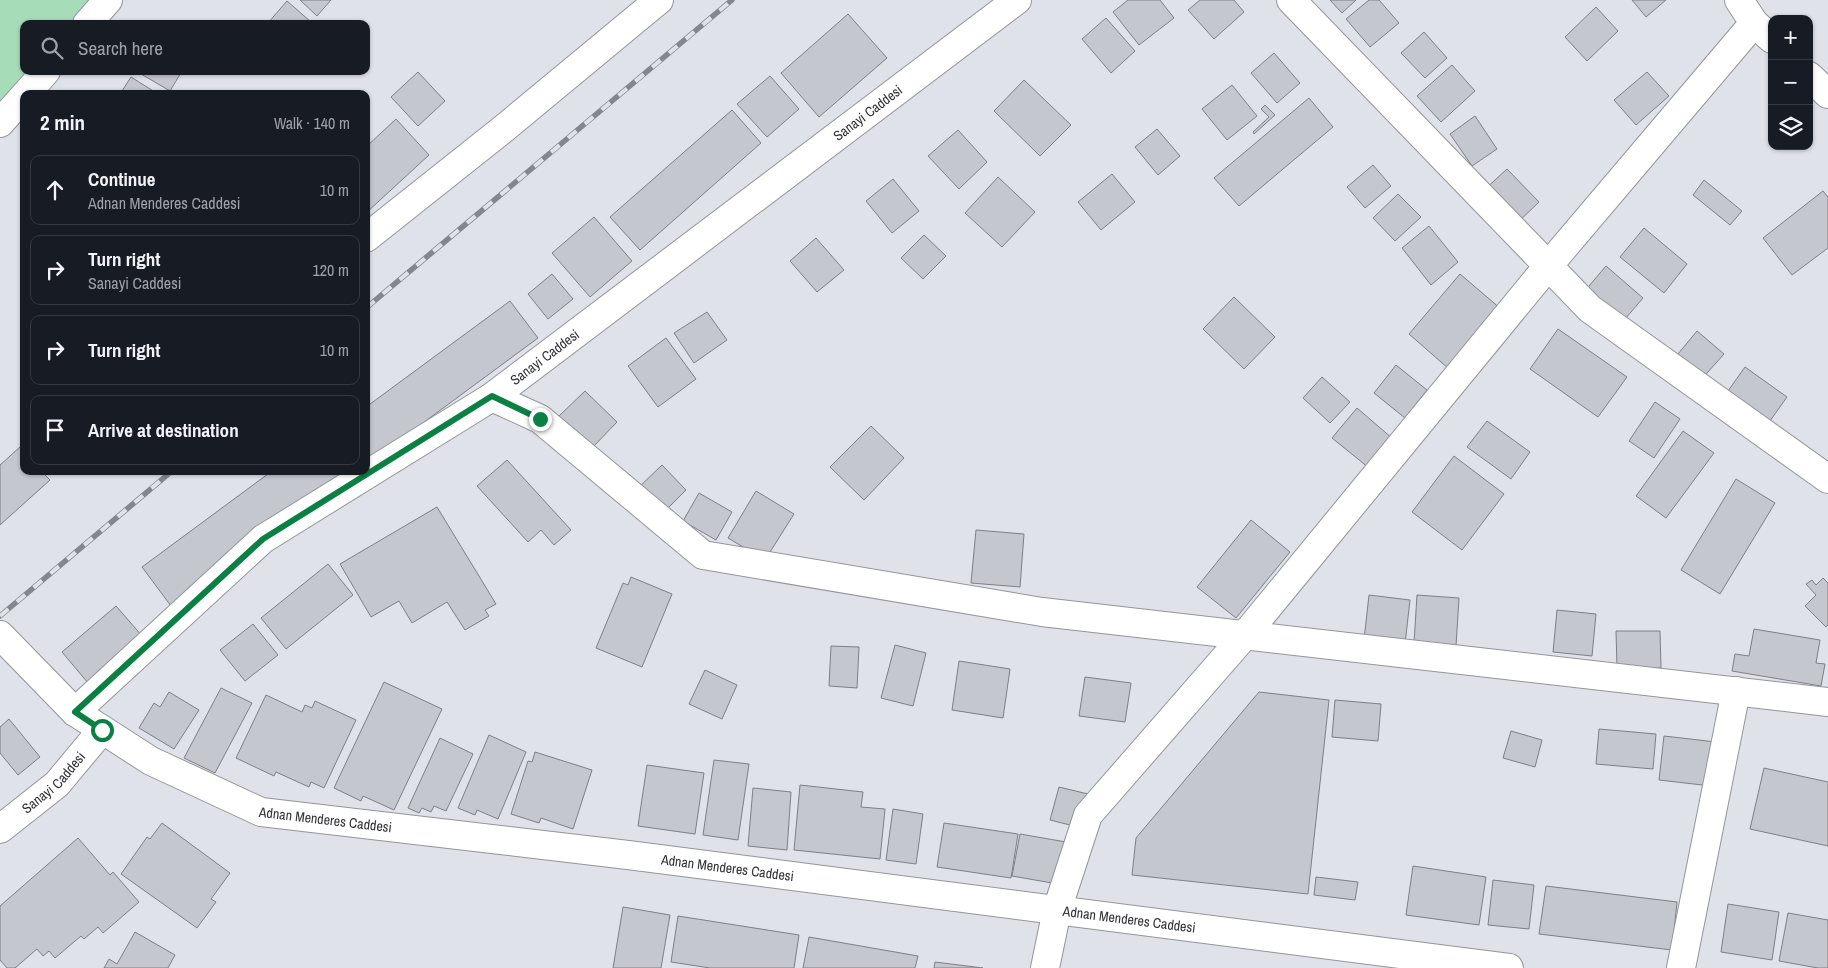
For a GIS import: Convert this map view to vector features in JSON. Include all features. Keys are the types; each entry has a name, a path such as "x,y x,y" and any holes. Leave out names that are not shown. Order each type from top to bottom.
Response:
{"street":[{"path":"90,20 108,0"},
{"name":"Sanayi Caddesi","path":"370,472 492,396 1017,0"},
{"path":"1291,0 1590,309 1828,479"},
{"path":"1045,968 1057,910 1088,815 1245,635 1548,266 1763,31 1739,0"},
{"path":"370,235 502,130 640,5"},
{"path":"31,90 43,75"},
{"path":"1813,80 1828,94"},
{"path":"492,396 540,419 703,556 1042,612 1828,702"},
{"name":"Sanayi Caddesi","path":"75,712 263,539 365,475"},
{"name":"Adnan Menderes Caddesi","path":"0,635 75,712 151,760 261,812 618,854 1509,968"},
{"path":"1681,968 1736,691"},
{"name":"Sanayi Caddesi","path":"0,829 57,784 102,730"}],"green space":[{"path":"0,0 95,0 80,20 20,20 20,75 37,75 25,90 20,90 20,96 0,122"}],"building":[{"path":"300,0 331,0 317,16"},
{"path":"1128,0 1160,0 1174,18 1139,45 1113,12"},
{"path":"1200,0 1234,0 1244,12 1214,39 1188,10"},
{"path":"1330,0 1356,0 1342,13"},
{"path":"1369,0 1379,0 1399,23 1370,47 1346,19"},
{"path":"1632,0 1666,0 1646,17"},
{"path":"287,1 309,20 270,20"},
{"path":"1596,7 1618,31 1587,61 1565,37"},
{"path":"848,14 887,58 819,117 781,73"},
{"path":"1106,18 1135,51 1111,73 1082,39"},
{"path":"1424,32 1447,58 1425,78 1401,53"},
{"path":"1274,53 1300,83 1277,103 1251,73"},
{"path":"1452,65 1475,91 1441,122 1417,96"},
{"path":"418,72 445,101 418,126 391,97"},
{"path":"1647,72 1669,96 1636,125 1614,100"},
{"path":"143,75 180,75 171,90"},
{"path":"770,76 799,109 767,137 737,104"},
{"path":"131,77 152,90 123,90"},
{"path":"1024,80 1071,125 1040,156 994,111"},
{"path":"1232,85 1257,116 1227,140 1202,109"},
{"path":"1309,98 1333,127 1239,206 1214,178"},
{"path":"1265,105 1275,115 1254,134 1253,132 1269,117 1261,109"},
{"path":"732,110 761,143 640,250 610,217"},
{"path":"1475,116 1497,149 1472,166 1450,134"},
{"path":"396,119 429,155 370,209 370,143"},
{"path":"1157,129 1180,156 1158,175 1135,147"},
{"path":"958,130 987,162 959,189 928,156"},
{"path":"1373,165 1391,186 1365,208 1347,187"},
{"path":"1507,169 1539,202 1514,226 1482,192"},
{"path":"1112,174 1135,202 1101,230 1078,202"},
{"path":"998,177 1035,212 1002,247 965,213"},
{"path":"893,179 919,211 892,233 866,201"},
{"path":"1704,180 1742,211 1730,225 1693,195"},
{"path":"1823,191 1828,197 1828,248 1792,275 1763,238"},
{"path":"1398,194 1421,217 1395,241 1373,218"},
{"path":"594,217 632,261 590,297 552,253"},
{"path":"1429,226 1458,262 1431,285 1402,248"},
{"path":"1644,228 1687,264 1664,293 1620,257"},
{"path":"924,235 946,256 923,279 901,258"},
{"path":"816,238 844,270 817,292 790,261"},
{"path":"1606,266 1643,298 1620,325 1583,293"},
{"path":"552,274 573,299 548,319 528,294"},
{"path":"1460,274 1501,309 1449,369 1409,334"},
{"path":"1234,297 1275,337 1244,369 1203,329"},
{"path":"510,301 538,338 370,462 370,404"},
{"path":"707,312 727,340 694,363 674,333"},
{"path":"1558,329 1627,377 1598,417 1530,369"},
{"path":"1697,331 1724,354 1699,382 1673,360"},
{"path":"666,338 696,379 658,407 628,366"},
{"path":"1396,365 1427,390 1405,418 1374,393"},
{"path":"1745,367 1787,397 1765,428 1723,398"},
{"path":"1322,377 1350,402 1330,423 1303,398"},
{"path":"585,391 617,422 592,448 559,416"},
{"path":"1655,402 1680,419 1654,458 1629,441"},
{"path":"1357,408 1393,439 1369,468 1332,438"},
{"path":"1487,421 1530,452 1511,479 1467,447"},
{"path":"871,426 904,458 864,500 830,467"},
{"path":"1683,431 1714,453 1666,518 1636,496"},
{"path":"20,447 20,475 45,475 50,480 0,525 0,465"},
{"path":"1454,456 1504,494 1462,550 1412,512"},
{"path":"507,460 571,530 554,545 541,530 528,542 477,486"},
{"path":"662,465 686,490 663,513 638,488"},
{"path":"267,475 341,475 171,606 142,567"},
{"path":"1736,479 1775,503 1720,594 1681,570"},
{"path":"756,491 794,514 765,560 728,538"},
{"path":"699,493 732,512 716,540 683,521"},
{"path":"437,507 496,604 485,610 489,616 465,630 447,602 412,623 399,601 371,617 340,564"},
{"path":"1251,520 1290,552 1236,618 1197,587"},
{"path":"976,530 1024,534 1020,587 971,583"},
{"path":"328,564 353,595 286,649 261,618"},
{"path":"631,577 672,594 642,667 596,648 623,583 628,585"},
{"path":"1823,578 1828,583 1828,625 1826,627 1805,606 1816,595 1806,584 1812,580 1816,585"},
{"path":"1369,595 1410,600 1405,644 1364,640"},
{"path":"1417,595 1459,598 1456,646 1414,643"},
{"path":"116,606 143,637 88,683 62,652"},
{"path":"1557,610 1596,614 1592,656 1553,652"},
{"path":"253,624 278,655 245,681 220,650"},
{"path":"1754,629 1820,640 1816,663 1825,664 1821,686 1732,671 1735,654 1749,656"},
{"path":"1616,631 1660,631 1661,668 1617,668"},
{"path":"895,645 926,653 913,706 881,698"},
{"path":"831,646 859,647 857,688 829,686"},
{"path":"959,661 1010,669 1003,718 952,710"},
{"path":"705,670 737,685 722,719 689,704"},
{"path":"1085,677 1131,683 1125,722 1079,716"},
{"path":"384,682 442,709 394,810 363,796 361,801 334,788"},
{"path":"221,688 252,703 215,773 184,758"},
{"path":"169,692 199,710 174,749 139,728 154,703 160,707"},
{"path":"1259,692 1329,700 1308,894 1132,875 1136,838"},
{"path":"266,695 302,712 305,705 312,708 315,701 356,720 324,788 311,782 309,787 276,772 274,776 236,758"},
{"path":"1335,700 1381,704 1378,741 1332,737"},
{"path":"9,719 40,757 18,775 0,753 0,727"},
{"path":"1599,729 1656,734 1653,769 1596,764"},
{"path":"1511,731 1542,740 1535,767 1503,758"},
{"path":"489,735 526,752 498,819 477,810 475,815 458,808"},
{"path":"1664,736 1716,742 1711,786 1659,780"},
{"path":"440,738 473,754 446,811 434,806 431,812 422,808 419,813 408,808"},
{"path":"535,752 592,770 573,829 541,818 539,823 511,814 528,761 532,762"},
{"path":"714,760 749,764 738,840 703,835"},
{"path":"647,765 704,773 695,834 638,826"},
{"path":"1764,768 1828,782 1828,846 1750,829"},
{"path":"800,785 863,792 861,807 885,809 880,859 794,850"},
{"path":"1059,787 1088,794 1083,812 1074,826 1050,820"},
{"path":"753,788 791,792 787,850 748,846"},
{"path":"893,809 923,814 916,864 886,860"},
{"path":"162,823 230,873 211,899 216,902 197,928 121,874 147,837 150,839"},
{"path":"944,823 1018,834 1011,878 937,867"},
{"path":"1020,834 1066,842 1058,884 1012,876"},
{"path":"78,838 110,875 113,872 139,902 103,933 98,927 84,939 81,936 55,958 49,951 43,956 37,949 15,968 7,968 0,960 0,906"},
{"path":"1413,866 1486,877 1479,925 1406,915"},
{"path":"1316,877 1358,882 1355,900 1314,895"},
{"path":"1493,880 1534,885 1529,929 1488,925"},
{"path":"1546,886 1677,902 1672,950 1539,934"},
{"path":"1728,904 1779,912 1772,960 1721,952"},
{"path":"623,907 670,915 661,968 613,968"},
{"path":"1788,913 1828,920 1828,968 1779,961"},
{"path":"678,916 799,935 794,968 710,968 671,962"},
{"path":"135,932 175,955 168,968 104,968 109,959 117,964"},
{"path":"809,937 918,956 915,968 803,968"},
{"path":"935,962 983,968 934,968"}],"railway":[{"path":"370,305 732,0"},
{"path":"0,616 167,475"}],"route":[{"path":"102,730 75,712 263,539 492,396 540,419"}]}
